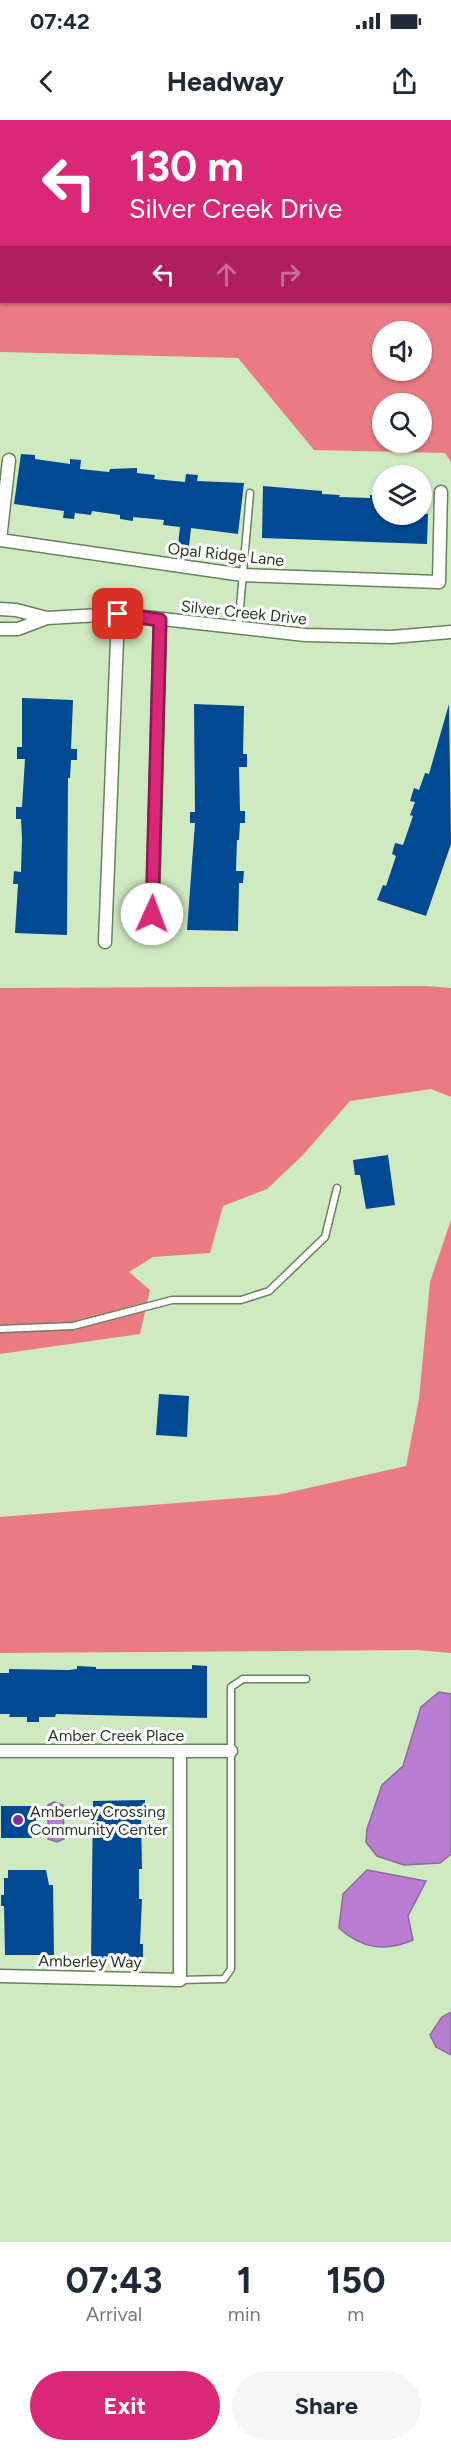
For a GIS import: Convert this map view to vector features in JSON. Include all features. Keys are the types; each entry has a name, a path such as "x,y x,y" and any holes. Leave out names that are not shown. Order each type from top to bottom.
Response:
{"street":[{"name":"Opal Ridge Lane","path":"9,460 0,540 243,575 440,582 441,492"},
{"path":"0,609 16,610 47,618"},
{"name":"Silver Creek Drive","path":"0,629 18,629 47,618 118,614 238,630 305,635 392,637 451,632"},
{"path":"105,942 118,614"},
{"path":"152,937 160,620"},
{"name":"Amber Creek Place","path":"0,1751 231,1752"},
{"path":"180,1752 180,1980"},
{"name":"Amberley Way","path":"0,1976 180,1980"}],"lane":[{"path":"238,630 250,493"},
{"path":"0,1329 73,1326 172,1300 242,1300 269,1291 325,1237 337,1188"},
{"path":"180,1980 224,1979 231,1969 231,1687 243,1679 306,1679"}],"shaded area":[{"path":"0,303 451,303 451,462 445,453 432,453 432,393 372,393 372,451 314,450 238,358 0,352"},
{"path":"426,986 451,988 451,1097 431,1089 350,1101 302,1156 267,1189 223,1206 210,1253 153,1257 129,1272 150,1290 140,1334 0,1354 0,988"},
{"path":"451,1220 451,1653 416,1650 0,1653 0,1517 277,1495 406,1466 419,1399 430,1282"},
{"path":"439,1692 451,1694 451,1854 440,1863 404,1865 377,1856 366,1842 367,1829 382,1785 403,1766 421,1707"},
{"path":"54,1802 63,1805 64,1839 57,1842 48,1839 48,1805"},
{"path":"367,1870 426,1881 408,1916 413,1940 393,1946 374,1946 356,1940 339,1928 343,1894"},
{"path":"451,2012 451,2055 436,2047 430,2035 442,2017"}],"building":[{"path":"21,454 35,455 35,459 70,464 70,459 81,460 80,469 109,472 110,469 137,468 137,473 155,475 154,479 185,482 186,474 198,475 197,481 244,483 238,534 191,528 188,555 177,554 180,527 163,525 164,520 133,517 133,521 120,519 120,515 92,511 91,515 75,513 74,519 63,518 64,511 14,504"},
{"path":"263,486 322,491 322,494 340,495 339,497 370,498 372,495 372,525 428,525 427,544 262,538"},
{"path":"22,698 73,700 71,749 77,749 77,760 71,760 70,778 68,778 67,935 15,933 18,884 13,884 14,871 21,872 22,838 21,819 16,819 16,807 22,807 25,759 17,759 17,747 22,747"},
{"path":"194,704 244,706 243,754 247,754 247,767 239,767 240,811 245,811 245,823 240,823 239,840 237,840 236,871 244,871 243,883 239,883 238,931 187,930 195,823 190,823 190,812 195,812"},
{"path":"449,704 451,844 426,916 377,900 383,885 386,886 396,856 392,854 395,843 403,845 413,816 410,815 415,802 410,801 414,788 419,790 425,773 429,774"},
{"path":"388,1155 395,1205 366,1209 360,1175 355,1175 353,1160"},
{"path":"159,1394 189,1396 187,1437 156,1435"},
{"path":"192,1665 207,1666 207,1718 56,1714 55,1717 39,1717 39,1722 27,1722 27,1717 9,1717 10,1714 0,1714 0,1673 9,1673 9,1669 69,1670 77,1669 77,1666 96,1667 96,1669 192,1669"},
{"path":"145,1800 145,1817 141,1817 142,1869 139,1869 139,1899 142,1899 140,1944 143,1944 143,1960 91,1961 93,1801"},
{"name":"Amberley Crossing Community Center","path":"1,1806 35,1806 36,1824 32,1824 32,1838 1,1838"},
{"path":"8,1870 46,1870 49,1885 53,1885 54,1955 5,1955 4,1906 1,1906 1,1895 4,1895 4,1878 8,1878"}],"place":[{"name":"Amberley Crossing Community Center","path":"18,1820"}],"route":[{"path":"118,614 160,620 152,914"}]}
